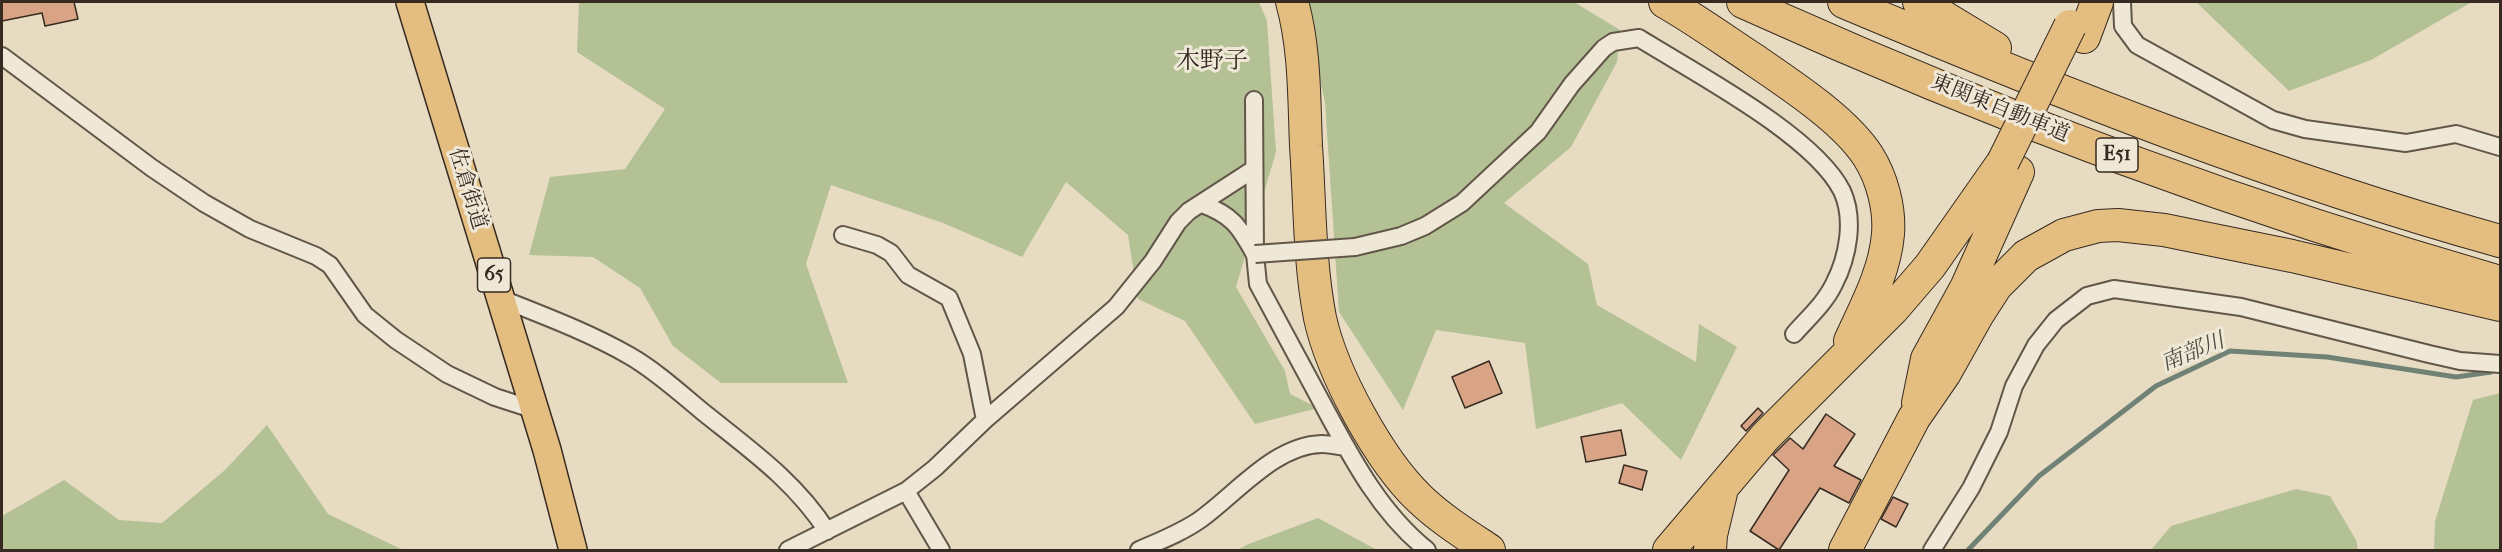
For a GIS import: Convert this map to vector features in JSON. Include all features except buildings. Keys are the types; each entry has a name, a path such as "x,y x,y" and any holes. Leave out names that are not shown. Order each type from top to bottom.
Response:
{"highway":[{"path":"1292,2 1302,72 1313,272 1321,319 1332,354 1347,390 1390,462 1418,497 1450,524 1489,550"},
{"path":"1665,2 1791,85 1851,135 1868,155 1886,202 1887,244 1870,297 1842,358"},
{"name":"東関東自動車道","path":"1743,2 1918,77 2069,137 2321,227 2500,282"},
{"name":"東関東自動車道","path":"1844,2 2073,95 2194,140 2330,188 2500,241"},
{"path":"1919,2 2010,57 2194,140"},
{"path":"1914,418 1927,359 1965,288 2010,167 2077,22 2097,2"},
{"path":"1669,550 1765,437 1893,309 2010,167"},
{"path":"1845,550 1914,418 1945,373 1978,314 2009,271 2025,256 2064,235 2098,226 2118,225 2164,230 2292,256 2500,305"},
{"path":"1710,550 1711,535 1722,487"}],"main road":[{"name":"佐倉街道","path":"410,2 536,411 573,550"}],"street":[{"path":"2122,2 2123,26 2137,45 2273,120 2305,129 2406,143 2456,134 2500,147"},
{"path":"1255,254 1355,247 1401,236 1425,226 1462,203 1538,132 1572,84 1604,48 1613,42 1639,38 1767,118 1809,151 1829,172 1842,192 1848,210 1849,233 1843,262 1834,285 1822,303 1794,334"},
{"path":"2,56 132,154 204,203 250,229 316,256 330,265 365,315 396,340 447,374 495,398 536,411"},
{"path":"1254,100 1255,254 1258,284 1346,447 1392,517 1410,537 1427,550"},
{"path":"788,550 906,491 1116,307 1153,261 1178,222 1189,211 1254,169"},
{"path":"1202,204 1221,211 1233,220 1255,254"},
{"path":"843,235 877,244 891,253 908,274 949,298 972,354 986,420"},
{"path":"1932,550 1971,488 1999,432 2014,386 2036,345 2056,320 2087,296 2114,289 2241,307 2460,361 2500,364"},
{"path":"502,298 582,332 632,357 682,394 792,484 811,506 827,531"},
{"path":"1139,550 1179,533 1200,520 1269,465 1287,454 1321,444 1346,447"},
{"path":"906,491 941,550"}],"green space":[{"path":"579,2 1259,2 1267,21 1276,152 1236,287 1285,371 1290,394 1318,408 1255,424 1185,321 1138,299 1128,235 1066,182 1022,257 943,223 831,185 806,264 848,383 721,383 673,346 640,288 593,257 529,255 550,177 625,169 665,109 577,52"},
{"path":"1301,2 1574,2 1620,30 1617,62 1571,147 1504,203 1588,264 1597,305 1696,362 1699,324 1737,347 1681,460 1622,403 1536,429 1525,343 1436,330 1403,410 1339,312 1325,102"},
{"path":"2196,2 2472,2 2371,60 2289,91"},
{"path":"2500,393 2500,550 2434,550 2435,521 2473,400"},
{"path":"267,425 328,514 403,550 2,550 2,516 64,480 119,520 162,523 225,470"},
{"path":"2296,489 2330,496 2356,540 2358,550 2151,550 2171,526"},
{"path":"1318,518 1377,550 1238,550 1246,545"}],"waterway":[{"name":"南部川","path":"1968,550 2039,476 2156,386 2230,351 2327,357 2456,377 2491,372"}],"district":[{"name":"木野子","path":"1212,62"}]}
